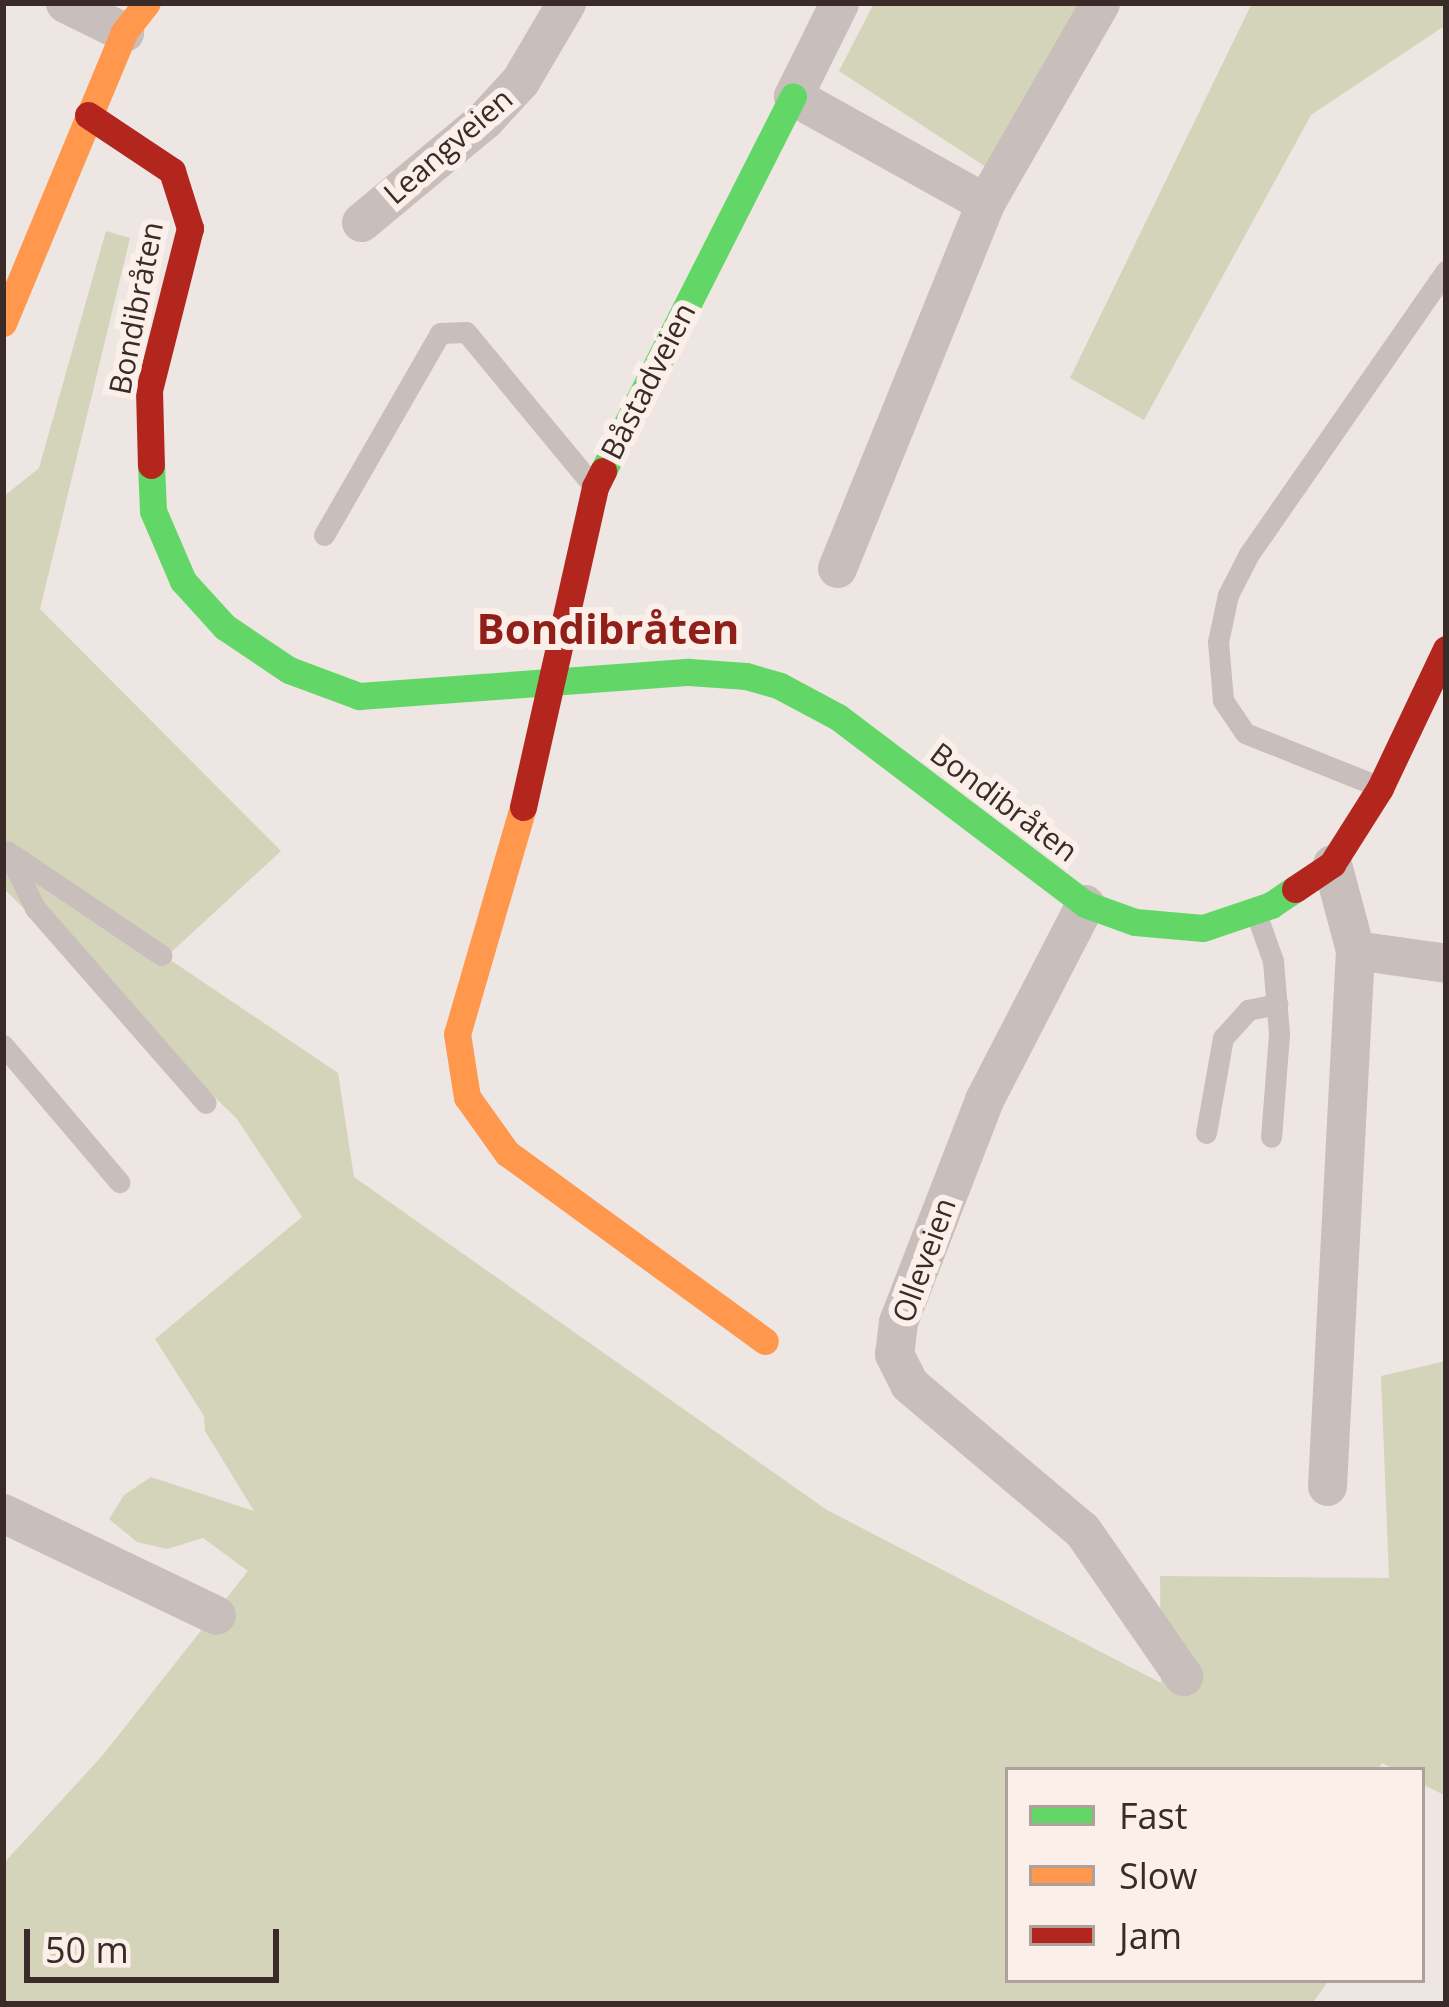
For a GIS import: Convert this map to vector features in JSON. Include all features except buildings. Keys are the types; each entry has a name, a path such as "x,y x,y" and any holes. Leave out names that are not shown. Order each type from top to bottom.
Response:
{"street":[{"path":"3,323 88,115 136,17 65,3"},
{"name":"Leangveien","path":"361,222 508,94 544,48 566,3"},
{"name":"Båstadveien","path":"549,683 595,487 839,3"},
{"path":"837,568 985,203 1100,3"},
{"path":"793,96 985,203"},
{"name":"Bondibråten","path":"88,115 172,171 190,228 149,390 153,511 183,581 225,627 289,670 359,696 688,672 746,676 780,686 838,717 1085,904 1136,922 1203,928 1255,910 1332,864 1380,788 1446,649"},
{"path":"549,683 512,856 457,1034 467,1097 507,1153 765,1341"},
{"path":"1327,1486 1355,950 1332,864"},
{"name":"Olleveien","path":"1085,904 984,1100 898,1322 894,1354 910,1384 1082,1530 1183,1676"},
{"path":"1355,950 1446,964"},
{"path":"3,1513 216,1615"}],"lane":[{"path":"1380,788 1245,733 1222,700 1218,641 1228,595 1249,554 1446,271"},
{"path":"323,535 440,333 466,332 595,487"},
{"path":"5,849 160,955"},
{"path":"5,849 34,908 206,1103"},
{"path":"1255,910 1273,961 1277,1004 1271,1137"},
{"path":"1206,1132 1223,1038 1248,1010 1277,1004"},
{"path":"3,1045 119,1182"}],"green space":[{"path":"874,3 1085,3 989,169 839,71"},
{"path":"1252,3 1446,3 1446,25 1311,115 1144,420 1070,378"},
{"path":"106,231 130,238 40,609 281,851 166,957 338,1073 354,1177 827,1510 1161,1683 1160,1576 1389,1578 1381,1376 1446,1361 1446,1796 1425,1786 1425,1767 1382,1763 1380,1767 1005,1767 1005,1983 1327,1983 1312,2004 3,2004 3,1864 102,1756 248,1571 203,1538 167,1549 137,1542 109,1519 124,1495 151,1477 254,1511 205,1431 204,1416 155,1339 302,1217 237,1119 3,888 3,497 39,468"}],"traffic: fast":[{"path":"603,471 793,96"},
{"path":"151,465 153,511 183,581 225,627 289,670 359,696 689,672 746,676 780,686 838,717 1085,904 1135,922 1203,928 1271,905 1295,889"}],"traffic: slow":[{"path":"3,323 124,32 147,3"},
{"path":"523,807 457,1034 467,1097 507,1153 765,1341"}],"traffic: jam":[{"path":"88,115 172,171 190,228 149,390 151,465"},
{"path":"523,807 595,487 603,471"},
{"path":"1295,889 1332,864 1380,788 1446,649"}],"district":[{"name":"Bondibråten","path":"608,628"}]}
